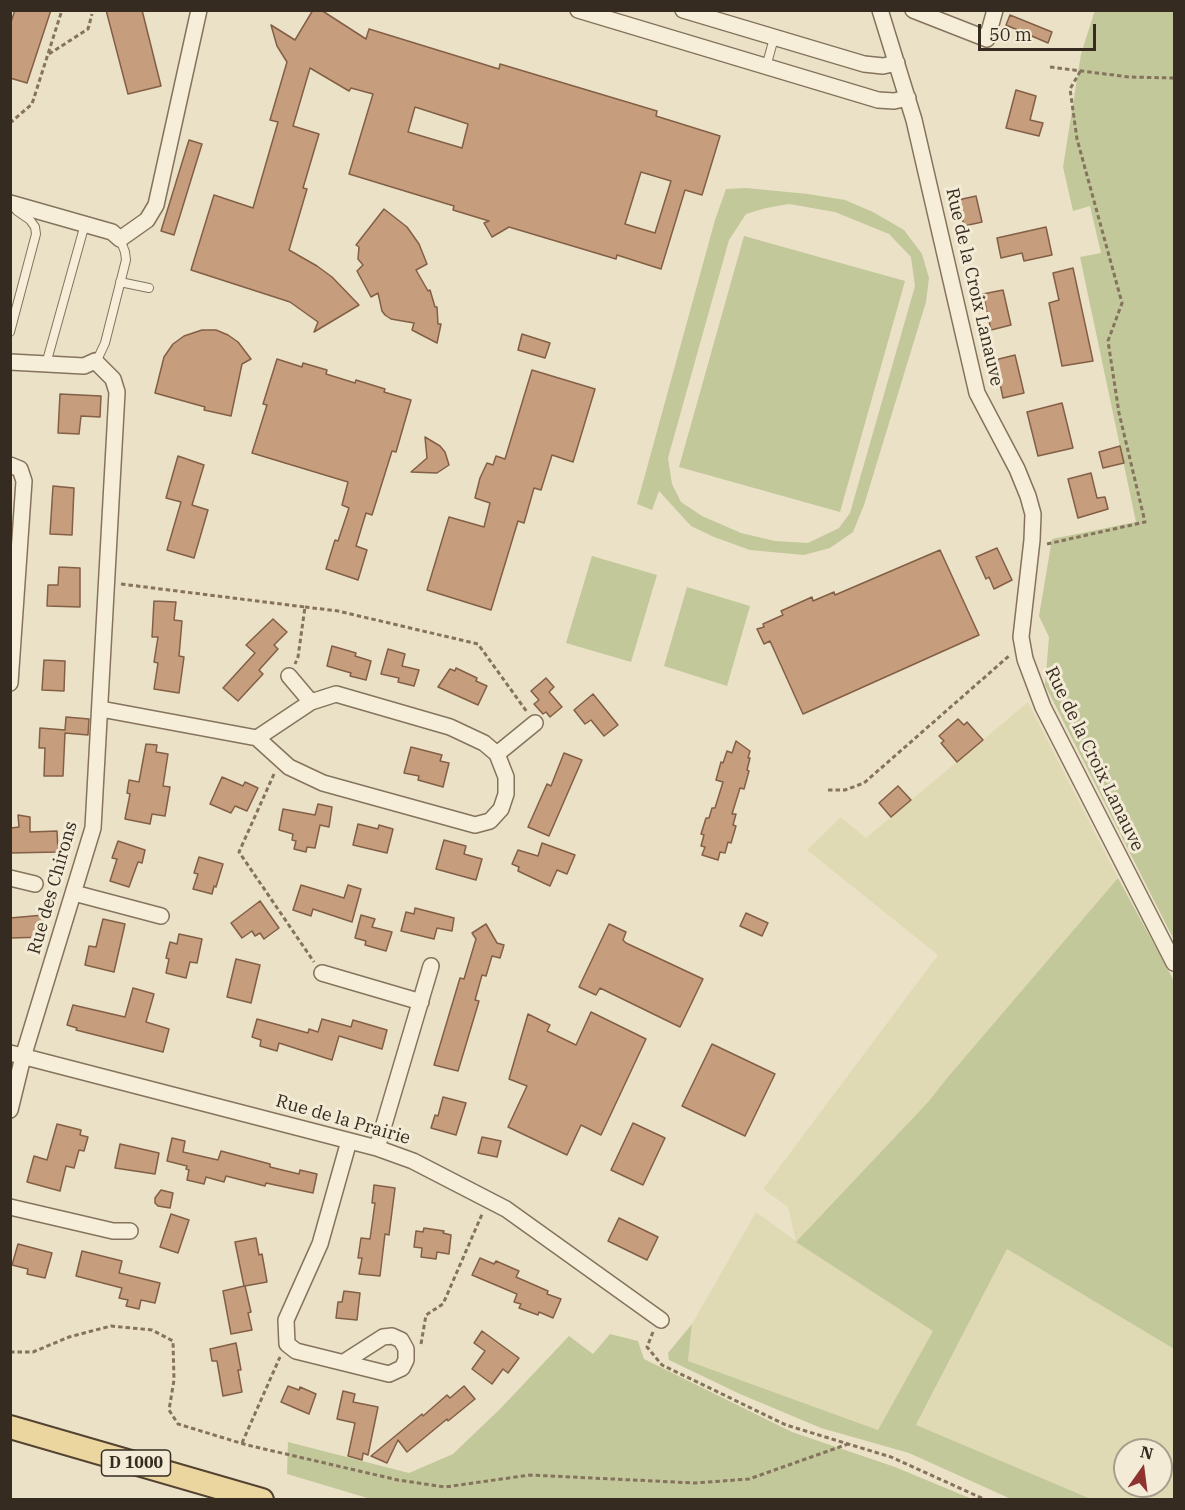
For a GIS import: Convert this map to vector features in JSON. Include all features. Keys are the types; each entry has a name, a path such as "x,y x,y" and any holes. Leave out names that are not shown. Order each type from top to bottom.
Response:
{"main road":[{"name":"D 1000","path":"10,1427 262,1500"}],"street":[{"path":"10,205 112,232 120,239 147,220 156,205 199,10"},
{"path":"578,10 878,100 894,101 908,98"},
{"path":"683,10 864,64 883,66 897,63"},
{"name":"Rue de la Croix Lanauve","path":"880,10 917,131 977,393 1017,469 1033,514 1022,621 1022,644 1025,659 1043,707 1174,963"},
{"path":"913,10 987,39 995,10"},
{"path":"10,362 84,366 95,361"},
{"name":"Rue des Chirons","path":"10,1110 17,1055 74,894 93,828 117,392 112,379 95,361"},
{"path":"10,465 20,469 24,481 10,683"},
{"path":"289,676 311,702"},
{"path":"101,709 257,738 289,767 323,783 475,825 490,821 501,809 506,794 506,777 497,754 484,743 450,727 336,694 311,702 257,738"},
{"path":"497,754 535,723"},
{"path":"10,878 35,884"},
{"path":"74,894 160,916"},
{"path":"377,1148 431,966"},
{"path":"322,973 421,1002"},
{"name":"Rue de la Prairie","path":"17,1055 377,1148 414,1161 506,1209 558,1244 661,1320"},
{"path":"344,1362 383,1337 392,1336 402,1341 406,1349 406,1360 402,1368 389,1374 296,1351 287,1344 286,1320 320,1244 349,1141"},
{"path":"10,1207 113,1231 130,1231"}],"lane":[{"path":"766,67 774,38"},
{"path":"10,205 30,220 35,227 36,234 10,332"},
{"path":"46,364 85,224"},
{"path":"95,361 105,343 126,260 120,239"},
{"path":"120,282 149,288"}],"path":[{"path":"10,123 32,104 62,10"},
{"path":"48,55 88,29 92,14"},
{"path":"1050,67 1129,77 1174,78"},
{"path":"1031,548 1145,522 1119,413 1108,341 1122,303 1077,139 1071,99 1070,89 1081,70"},
{"path":"106,582 338,611 478,644 535,723"},
{"path":"289,676 298,657 304,607"},
{"path":"828,790 845,790 864,783 1022,644"},
{"path":"280,759 239,852 322,973"},
{"path":"406,1349 421,1345 426,1315 443,1304 488,1199"},
{"path":"661,1320 651,1335 647,1347 662,1365 786,1425 891,1457 986,1500"},
{"path":"10,1352 33,1352 69,1337 111,1326 152,1330 173,1341 174,1380 169,1410 178,1424 242,1443 398,1480 445,1487 530,1475 695,1484 749,1479 848,1444"},
{"path":"242,1443 287,1344"}],"shaded area":[{"path":"1028,702 1118,878 929,1101 797,1242 934,1331 878,1430 688,1361 692,1324 756,1212 796,1241 788,1207 763,1189 938,955 807,850 841,817 866,838"},
{"path":"1007,1249 1174,1349 1174,1499 1091,1499 916,1426"}],"green space":[{"path":"1095,10 1174,11 1174,940 1045,685 1049,637 1039,616 1052,539 1136,522 1080,257 1101,253 1090,206 1073,211 1063,167 1081,54"},
{"path":"746,188 808,194 845,200 873,212 904,230 922,254 929,278 926,302 864,505 853,532 830,548 804,555 750,550 714,537 691,526 659,491 652,510 637,504 715,220 726,189","holes":["789,204 835,212 889,234 911,257 915,286 850,513 839,528 808,543 775,541 741,533 702,516 681,502 672,484 668,458 729,240 746,214 766,208"]},
{"path":"744,236 905,281 840,512 679,467"},
{"path":"592,556 657,575 631,662 566,643"},
{"path":"687,587 750,606 727,686 664,666"},
{"path":"1118,878 1174,981 1174,1349 1007,1249 916,1425 1091,1499 1011,1499 909,1453 821,1428 740,1394 669,1360 668,1353 692,1324 688,1361 878,1430 933,1331 796,1242 929,1101"},
{"path":"610,1334 638,1341 644,1359 792,1432 895,1467 972,1499 374,1500 287,1474 288,1442 409,1473 453,1454 501,1408 569,1336 593,1354"}],"building":[{"path":"15,10 51,10 27,83 10,78 10,25"},
{"path":"106,10 142,10 161,86 128,94"},
{"path":"313,10 321,10 366,39 369,29 499,69 500,64 657,111 656,116 720,136 702,195 685,190 661,269 617,255 616,259 509,227 492,237 484,223 489,221 453,210 454,206 349,174 373,94 351,88 349,91 310,68 293,126 319,134 303,188 307,189 289,250 332,277 359,305 314,332 318,322 290,302 191,270 214,195 253,208 278,122 270,120 287,62 277,46 271,25 295,40","holes":["415,107 468,124 462,148 408,132","641,172 671,181 655,233 625,224"]},
{"path":"1010,15 1052,32 1048,43 1006,25"},
{"path":"1016,90 1036,96 1030,120 1043,123 1039,136 1006,128"},
{"path":"189,140 202,144 174,235 161,231"},
{"path":"976,196 982,222 964,226 958,200"},
{"path":"384,209 407,227 419,244 427,264 416,270 428,291 430,290 435,307 437,307 438,324 441,324 437,343 412,330 414,323 391,319 385,315 378,293 371,297 357,271 363,265 358,259 359,247 356,245"},
{"path":"1046,227 1052,255 1024,261 1022,253 1001,258 997,238"},
{"path":"1073,268 1093,361 1062,366 1049,303 1059,300 1053,273"},
{"path":"1003,290 1011,325 991,330 983,294"},
{"path":"202,330 216,330 228,335 238,342 251,359 242,364 231,416 204,410 205,407 155,393 164,357 173,344 184,336"},
{"path":"522,334 550,343 545,358 518,350"},
{"path":"1015,355 1024,393 1003,398 995,360"},
{"path":"277,359 302,367 303,363 327,370 326,374 355,383 356,380 411,400 396,452 392,451 372,515 366,513 356,546 367,550 358,580 326,569 335,540 338,541 349,508 342,505 348,482 252,453 267,405 263,404"},
{"path":"532,370 595,389 573,462 552,455 541,490 534,488 524,523 518,521 491,610 427,590 449,517 484,527 490,503 475,498 480,478 487,463 493,465 496,456 505,459"},
{"path":"60,394 101,396 100,417 81,416 79,434 58,433"},
{"path":"1062,403 1073,448 1038,456 1027,412"},
{"path":"425,437 445,452 449,465 437,473 411,472 427,458"},
{"path":"1120,446 1124,463 1103,468 1099,452"},
{"path":"178,456 204,465 192,505 208,510 194,558 167,550 181,502 166,498"},
{"path":"1091,473 1097,498 1105,497 1108,509 1078,518 1068,479"},
{"path":"53,486 74,488 72,535 50,534"},
{"path":"997,548 1012,580 994,589 989,577 986,579 976,557"},
{"path":"940,550 979,635 803,714 770,641 764,644 757,629 783,615 781,611 812,597 813,601 834,592 835,595"},
{"path":"59,567 80,568 80,607 47,606 48,585 58,585"},
{"path":"154,601 176,602 174,620 182,621 179,656 184,657 179,693 154,689 158,663 154,662 158,637 152,637"},
{"path":"273,619 287,632 274,645 278,649 259,670 263,674 238,701 223,688 255,653 246,645"},
{"path":"332,646 356,653 355,656 371,661 366,680 327,666"},
{"path":"388,649 405,654 402,666 419,670 414,686 398,682 399,678 381,674"},
{"path":"44,660 65,661 64,691 42,690"},
{"path":"456,668 477,678 476,681 487,686 478,705 438,687 450,669 455,671"},
{"path":"546,678 554,687 549,692 562,707 550,717 546,712 543,714 534,704 539,700 531,691"},
{"path":"593,694 618,725 604,736 591,720 585,724 574,710"},
{"path":"66,717 89,719 88,735 65,733 63,776 44,776 45,748 39,748 40,728 65,730"},
{"path":"958,719 964,725 967,722 983,740 957,762 941,743 944,741 939,736"},
{"path":"736,741 750,751 747,770 749,771 744,789 740,788 732,814 736,814 733,825 736,826 731,843 728,842 725,853 720,852 718,860 702,855 705,847 701,846 704,835 701,834 706,818 709,818 712,808 715,808 723,782 716,780 721,762 723,763 727,751 732,753"},
{"path":"146,744 157,745 156,752 168,754 163,786 170,787 165,816 152,814 150,824 125,819 130,794 127,793 129,780 139,782"},
{"path":"411,747 442,755 440,761 449,763 443,787 418,780 419,776 404,773"},
{"path":"564,753 582,760 549,836 528,827 547,784 551,786"},
{"path":"222,777 243,786 245,782 258,788 247,811 235,806 231,813 210,804"},
{"path":"898,786 911,800 891,817 879,803"},
{"path":"318,804 332,807 329,827 320,825 315,848 307,847 306,852 294,849 296,841 292,840 293,834 279,830 283,809 315,815"},
{"path":"18,815 30,817 30,832 57,831 58,852 10,853 11,828 19,827"},
{"path":"358,824 378,829 379,825 393,829 387,853 353,845"},
{"path":"444,840 466,846 464,854 482,859 476,880 436,869"},
{"path":"118,841 145,850 142,863 138,862 129,887 110,881 117,859 112,858"},
{"path":"542,843 575,855 567,874 557,870 550,886 518,871 519,867 512,864 518,850 538,856"},
{"path":"199,857 223,864 212,894 193,889 198,874 194,873"},
{"path":"301,885 344,898 348,885 361,889 352,922 313,909 311,916 293,910"},
{"path":"260,901 279,928 264,939 260,933 255,936 252,931 242,938 231,923"},
{"path":"415,908 454,918 452,931 437,928 434,939 401,931 406,912 414,914"},
{"path":"746,913 768,923 762,936 740,926"},
{"path":"44,915 45,937 10,938 10,918"},
{"path":"361,915 375,919 372,927 392,932 386,951 365,945 366,941 355,938"},
{"path":"103,919 125,924 114,972 85,965 89,946 96,947"},
{"path":"486,924 497,943 504,945 500,958 492,956 486,976 482,975 475,1000 479,1001 458,1071 434,1065 460,978 464,979 476,939 472,933"},
{"path":"609,924 626,932 623,940 626,943 703,979 680,1027 600,988 596,995 579,987"},
{"path":"179,934 202,939 197,963 190,962 186,978 166,973 169,959 166,958 170,942 177,944"},
{"path":"236,959 260,965 251,1003 227,997"},
{"path":"133,988 154,994 146,1022 169,1029 163,1052 76,1030 77,1028 67,1025 73,1005 125,1017"},
{"path":"591,1012 646,1039 601,1135 581,1125 567,1155 508,1127 527,1086 509,1079 528,1014 550,1025 547,1031 576,1045"},
{"path":"257,1019 308,1033 309,1029 318,1032 322,1019 351,1027 353,1020 387,1030 382,1049 339,1036 332,1060 279,1043 277,1051 260,1046 261,1040 252,1037"},
{"path":"712,1044 775,1074 745,1136 682,1106"},
{"path":"443,1097 466,1103 456,1135 431,1128 435,1115 438,1116"},
{"path":"633,1123 665,1138 643,1185 611,1170"},
{"path":"57,1124 81,1130 80,1135 88,1137 84,1151 79,1150 74,1168 66,1166 60,1191 27,1182 34,1156 47,1160"},
{"path":"482,1137 501,1141 497,1157 478,1153"},
{"path":"172,1138 185,1141 183,1152 218,1160 221,1151 299,1174 300,1170 317,1174 313,1193 266,1183 265,1186 226,1176 224,1182 206,1177 204,1184 187,1180 189,1170 186,1169 187,1166 167,1161"},
{"path":"120,1144 159,1153 155,1174 115,1168"},
{"path":"374,1185 395,1188 389,1235 385,1234 380,1276 359,1274 362,1258 358,1258 361,1238 370,1239 375,1203 372,1203"},
{"path":"161,1190 173,1193 170,1208 158,1206 155,1203 155,1198"},
{"path":"171,1214 189,1220 178,1253 160,1247"},
{"path":"619,1218 658,1237 647,1260 608,1241"},
{"path":"424,1228 444,1231 443,1233 451,1235 449,1254 437,1252 436,1259 421,1257 422,1248 414,1247 416,1231 423,1232"},
{"path":"256,1238 259,1255 262,1254 267,1282 245,1286 251,1312 248,1313 252,1330 231,1334 223,1291 244,1286 235,1242"},
{"path":"18,1244 52,1253 45,1278 27,1274 28,1269 12,1265"},
{"path":"82,1251 122,1261 119,1273 160,1283 155,1303 141,1300 139,1309 126,1306 128,1300 119,1298 122,1288 76,1276"},
{"path":"480,1258 494,1264 496,1261 519,1271 516,1277 561,1299 553,1318 539,1312 538,1315 519,1308 521,1304 514,1302 517,1294 472,1275"},
{"path":"344,1291 360,1293 357,1320 336,1318 338,1302 342,1302"},
{"path":"482,1331 519,1358 508,1373 503,1369 492,1384 472,1369 485,1351 474,1343"},
{"path":"236,1343 242,1392 223,1396 217,1361 212,1361 210,1349"},
{"path":"288,1386 299,1390 300,1387 316,1394 309,1414 281,1402"},
{"path":"464,1386 475,1399 407,1452 398,1440 387,1463 371,1456 447,1395 450,1398"},
{"path":"343,1391 355,1394 353,1402 378,1407 368,1455 363,1453 362,1460 348,1456 355,1423 337,1419"}]}
